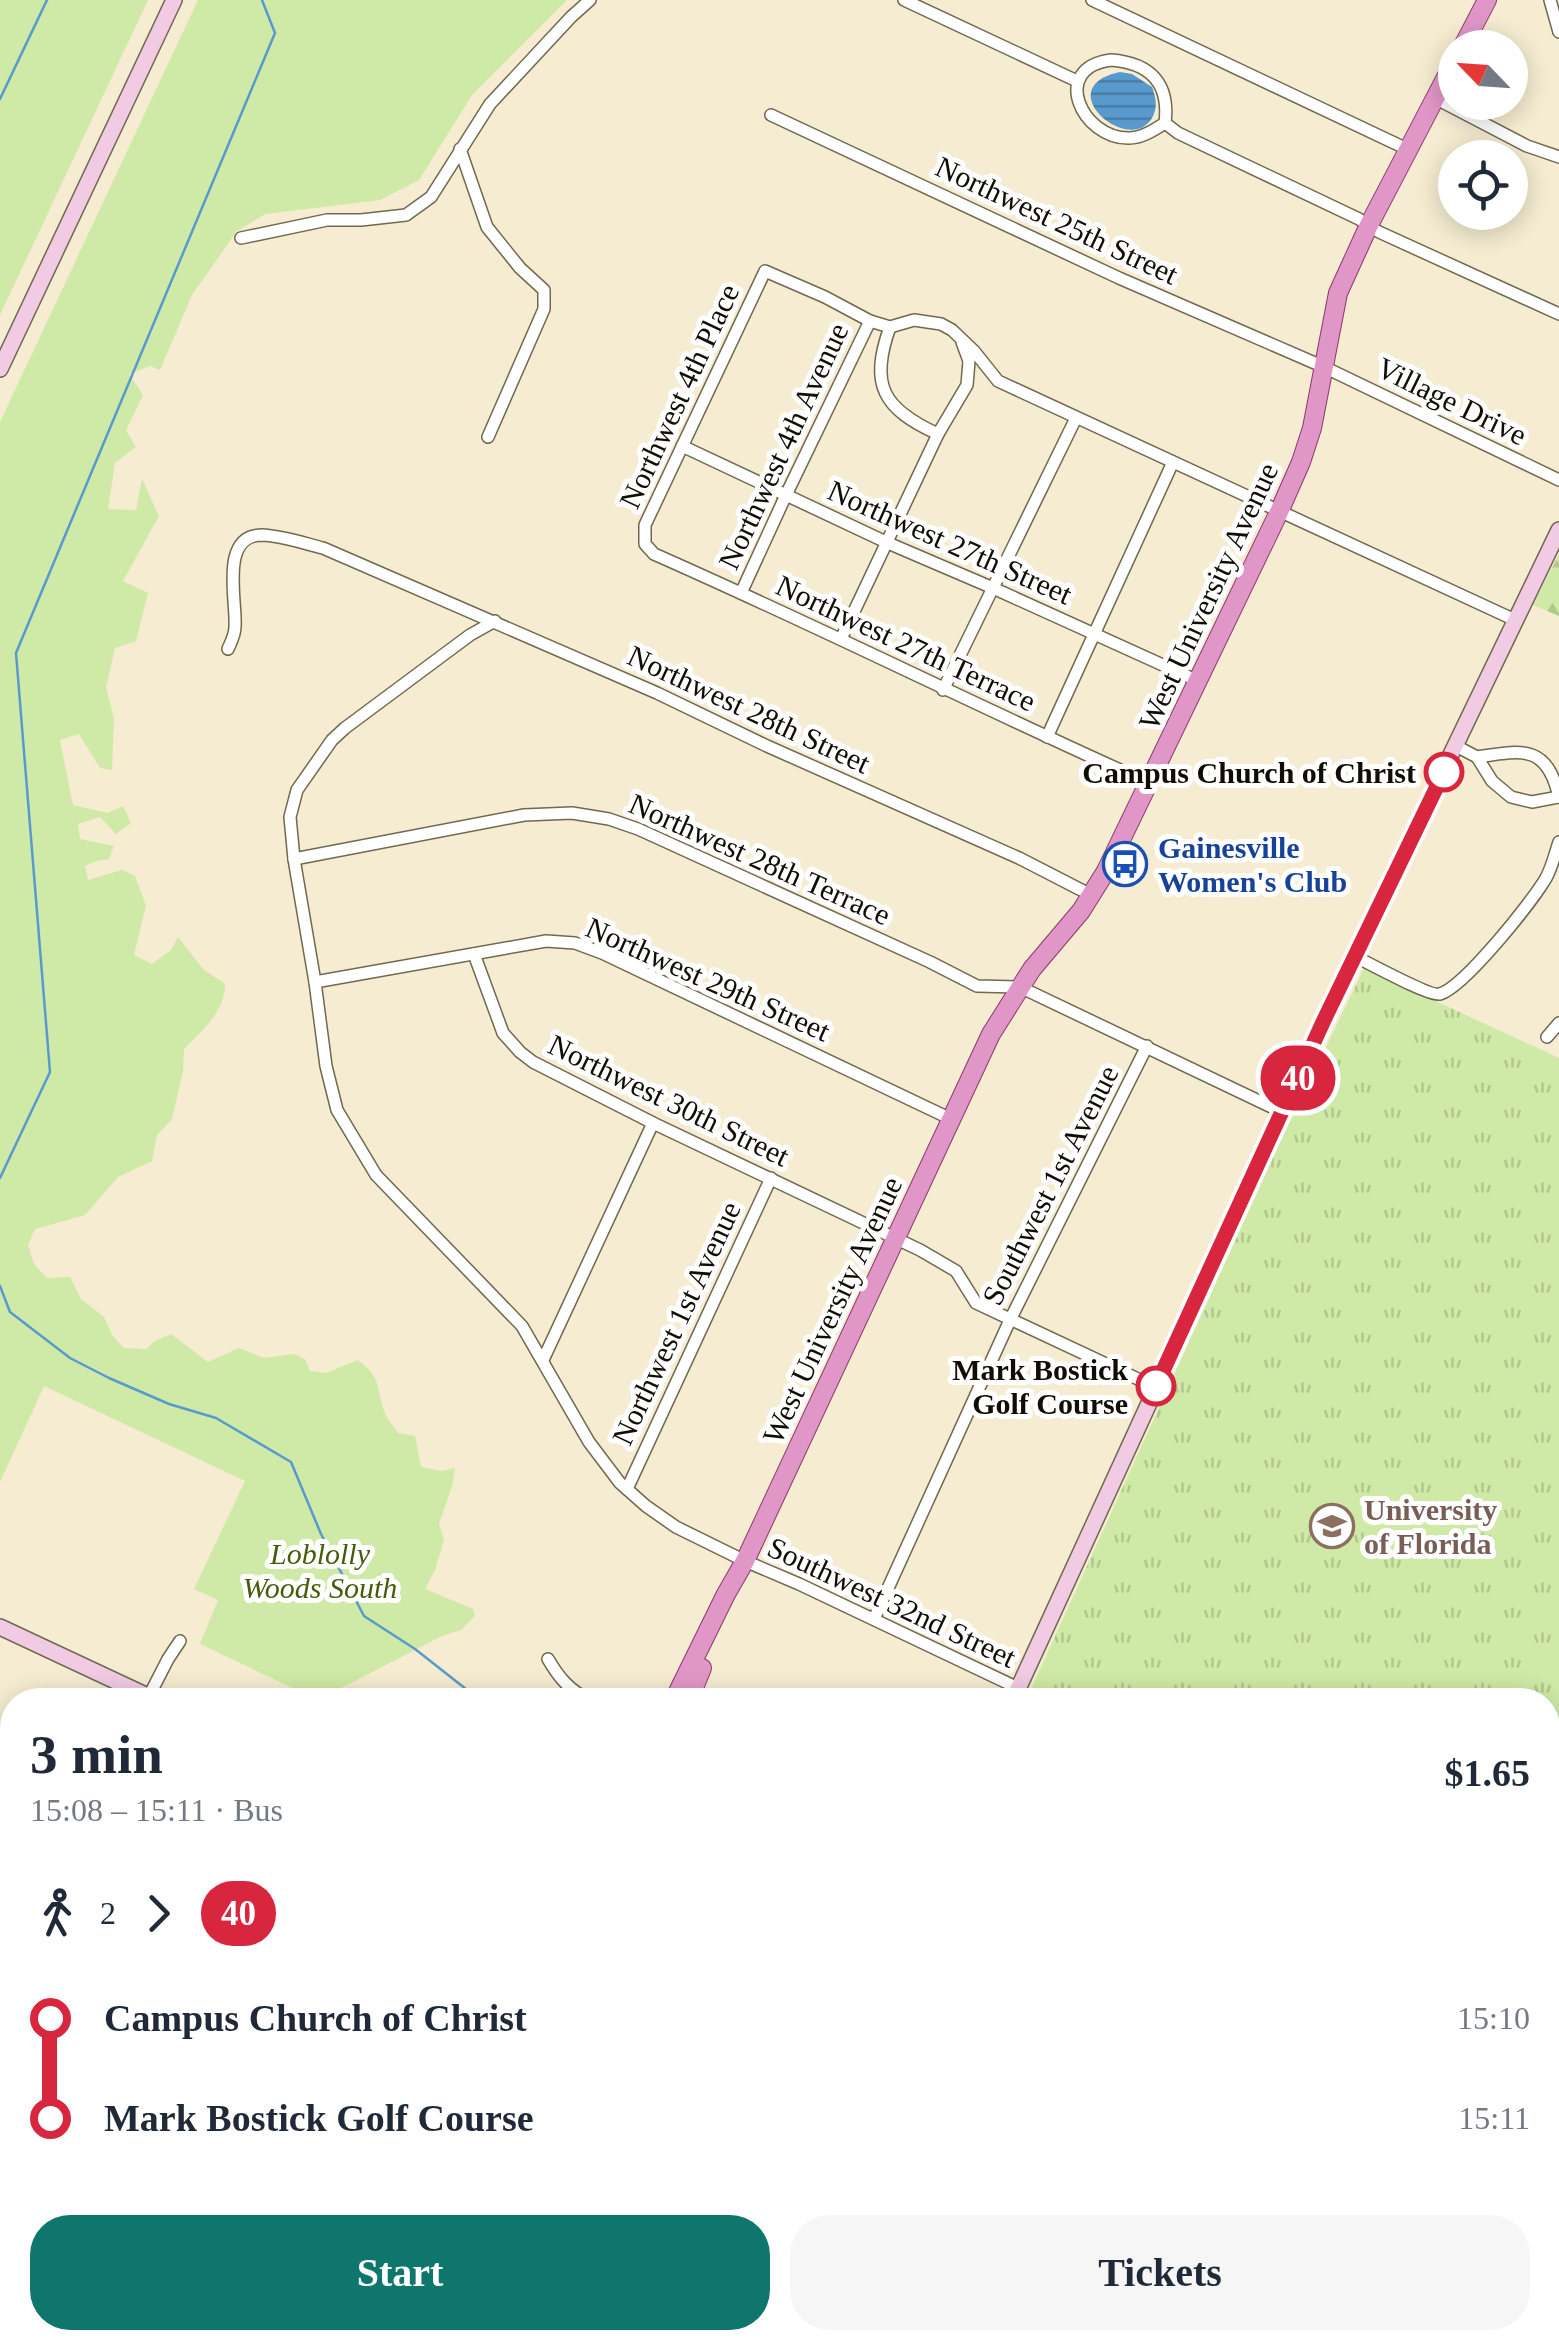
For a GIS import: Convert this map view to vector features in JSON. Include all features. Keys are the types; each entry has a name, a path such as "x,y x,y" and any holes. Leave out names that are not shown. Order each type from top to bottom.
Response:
{"main road":[{"path":"0,370 174,0"},
{"path":"1471,30 1487,0"},
{"name":"West University Avenue","path":"680,1688 745,1561 991,1034 1020,987 1106,870 1280,512 1312,428 1338,293 1376,229 1408,149 1438,92"},
{"path":"1018,1688 1354,956 1559,530"},
{"name":"West University Avenue","path":"694,1688 745,1561"},
{"path":"0,1627 127,1688"}],"street":[{"path":"240,238 327,220 406,216 430,197 490,104 590,0"},
{"path":"904,0 1077,81"},
{"path":"1092,0 1408,149"},
{"path":"1550,0 1559,32"},
{"path":"1100,61 1133,64 1156,78 1163,88 1165,123 1130,138 1106,132 1082,112 1077,81 1100,61"},
{"path":"1435,98 1527,146 1559,157"},
{"name":"Northwest 25th Street","path":"770,115 1119,278 1324,367"},
{"path":"1165,123 1178,134 1559,314"},
{"path":"460,149 488,227 520,268 544,290 544,309 488,437"},
{"name":"Northwest 4th Place","path":"645,544 645,525 765,271 870,321"},
{"path":"870,321 890,327 914,320 941,324 974,351 998,381 1515,620"},
{"name":"Northwest 4th Avenue","path":"742,592 870,321"},
{"path":"890,327 879,362 885,393 908,420 938,434"},
{"path":"841,639 938,434 966,384 969,362 960,338"},
{"name":"Village Drive","path":"1324,367 1559,480"},
{"path":"966,384 989,372"},
{"path":"943,690 1076,418"},
{"name":"Northwest 27th Street","path":"682,446 1198,681"},
{"path":"1047,737 1173,462"},
{"name":"Northwest 28th Street","path":"228,649 236,632 235,558 239,545 259,535 323,548 670,698 1091,895"},
{"name":"Northwest 27th Terrace","path":"645,544 654,554 1149,782"},
{"name":"Southwest 32nd Street","path":"494,620 332,740 297,790 290,817 294,859 326,1066 337,1110 376,1175 522,1326 589,1442 646,1506 676,1528 874,1619 1004,1688"},
{"path":"1456,746 1477,757 1496,786 1510,796 1532,802 1559,797 1551,770 1538,758 1513,752 1477,757"},
{"name":"Northwest 28th Terrace","path":"294,859 524,815 572,813 610,819 977,986 1020,987"},
{"path":"1354,956 1432,994 1440,994 1466,974 1532,899 1553,863 1559,842"},
{"name":"Northwest 29th Street","path":"315,982 546,941 575,944 602,953 951,1119"},
{"name":"Northwest 30th Street","path":"474,954 503,1033 533,1062 896,1238 956,1271 976,1303 1156,1387"},
{"path":"1020,987 1282,1112"},
{"path":"1547,1036 1559,1023"},
{"name":"Southwest 1st Avenue","path":"874,1619 1010,1320 1147,1046"},
{"path":"543,1360 654,1122"},
{"name":"Northwest 1st Avenue","path":"627,1489 771,1178"},
{"path":"155,1688 180,1641"},
{"path":"548,1660 560,1680 571,1688"}],"green space":[{"path":"0,0 148,0 0,315"},
{"name":"Loblolly Woods South","path":"198,0 567,0 472,95 419,180 380,200 265,214 236,232 192,295 160,370 150,366 129,374 143,395 126,430 136,447 115,463 108,509 136,510 142,479 159,516 123,581 148,593 136,641 115,648 106,687 114,719 112,770 100,768 79,734 60,740 73,805 108,813 123,806 131,823 116,834 100,817 78,824 80,839 114,846 109,859 85,866 88,880 122,870 135,876 146,906 134,955 152,964 171,950 178,937 203,969 225,984 217,1012 184,1049 172,1119 157,1135 152,1161 118,1177 85,1215 35,1229 28,1245 34,1264 47,1278 70,1277 81,1299 104,1317 112,1335 124,1348 146,1349 171,1334 208,1362 239,1348 264,1358 294,1354 305,1359 310,1371 326,1373 358,1360 375,1378 388,1420 398,1433 415,1436 421,1467 442,1471 455,1468 439,1524 444,1540 425,1589 473,1609 475,1616 461,1630 341,1688 293,1688 200,1644 218,1600 194,1589 245,1481 44,1386 0,1482 0,422"},
{"path":"1559,554 1559,616 1533,605"},
{"name":"Mark Bostick Golf Course","path":"1364,968 1559,1058 1559,1688 1031,1688 1275,1153"}],"water":[{"path":"1120,72 1132,74 1152,87 1155,110 1141,128 1113,125 1092,103 1091,91 1100,80"}],"waterway":[{"path":"0,99 47,0"},
{"path":"0,1178 50,1072 16,653 275,33 262,0"},
{"path":"0,1286 10,1312 70,1358 169,1404 216,1418 291,1462 321,1534 364,1616 465,1688"}],"bus line":[{"name":"40","path":"1156,1386 1324,1020 1444,772"}],"place":[{"name":"Campus Church of Christ","path":"1444,772"},
{"name":"Gainesville Women's Club","path":"1125,864"},
{"name":"Mark Bostick Golf Course","path":"1156,1386"},
{"name":"University of Florida","path":"1332,1526"}]}
